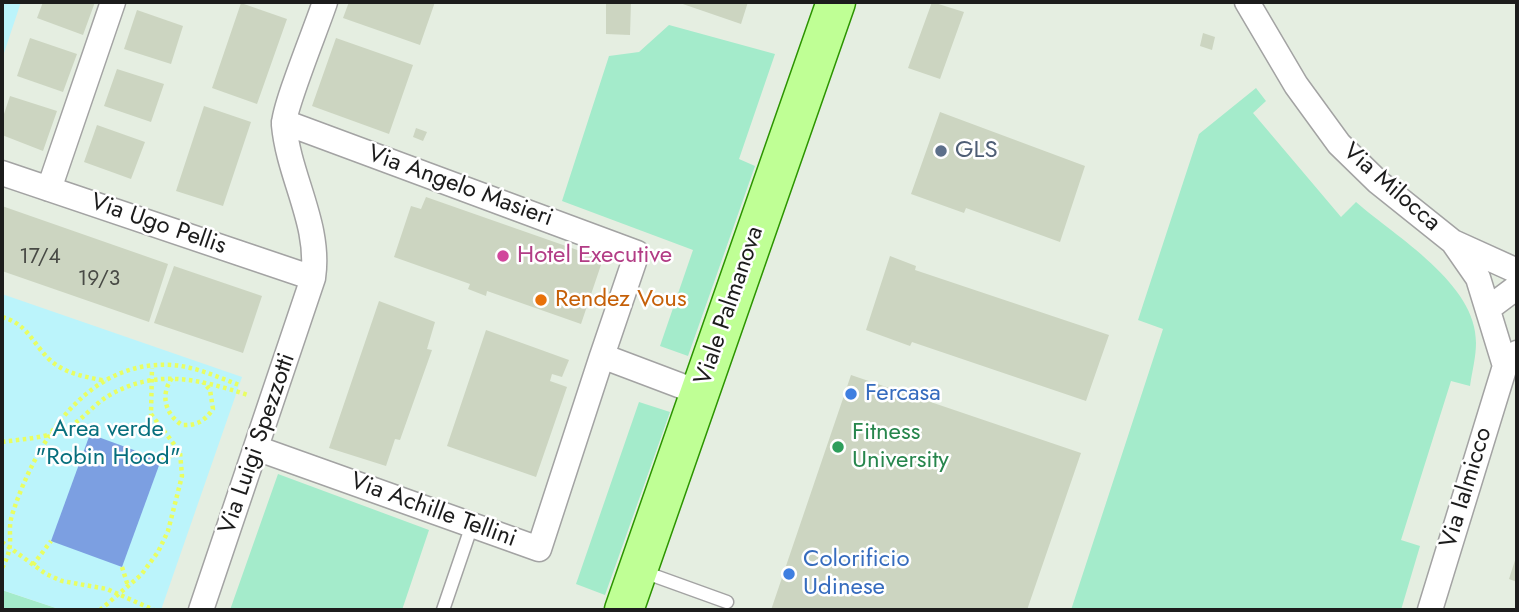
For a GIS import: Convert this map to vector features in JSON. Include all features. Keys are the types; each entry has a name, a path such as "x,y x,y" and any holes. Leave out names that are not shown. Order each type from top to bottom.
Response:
{"main road":[{"name":"Viale Palmanova","path":"624,610 836,2"}],"street":[{"path":"49,189 113,2"},
{"path":"284,122 325,2"},
{"name":"Via Milocca","path":"1251,8 1296,85 1339,144 1378,182 1453,242 1517,271"},
{"name":"Via Angelo Masieri","path":"284,122 637,253"},
{"name":"Via Luigi Spezzotti","path":"201,610 313,278 316,261 313,236 284,122"},
{"name":"Via Ugo Pellis","path":"2,173 313,278"},
{"name":"Via Ialmicco","path":"1430,610 1511,360 1478,278 1453,242"},
{"name":"Via Achille Tellini","path":"256,448 538,549 637,253"},
{"path":"1489,308 1517,287"},
{"path":"602,356 700,393"}],"lane":[{"path":"443,610 472,525"},
{"path":"637,570 727,602"}],"path":[{"path":"2,317 23,326 58,366 73,373 106,381"},
{"path":"2,568 12,548 13,511 28,472 48,435 68,410 106,381 123,373 170,365 187,367 239,385"},
{"path":"100,610 117,593 128,587 158,552 168,531 183,476 180,452 152,414 152,368"},
{"path":"172,377 167,385 167,411 182,425 197,424 207,418 213,409 210,390 201,380"},
{"path":"2,442 48,435 70,426 106,397 152,379 172,377 201,380 237,392"},
{"path":"70,426 90,434"},
{"path":"161,460 180,452"},
{"path":"2,541 33,565 62,581 98,586 154,610"},
{"path":"33,565 51,541"},
{"path":"2,548 12,548"},
{"path":"122,567 128,587"}],"green space":[{"path":"2,2 21,2 2,59"},
{"path":"669,25 775,54 739,159 755,166 688,356 660,346 693,250 562,201 609,56 639,52"},
{"path":"1256,88 1266,101 1253,113 1341,217 1356,202 1412,246 1449,282 1473,321 1476,348 1470,386 1451,381 1401,540 1420,546 1401,610 1071,610 1163,329 1138,320 1199,134"},
{"name":"Area verde \"Robin Hood\"","path":"2,294 242,377 161,610 62,610 2,590"},
{"path":"639,402 670,412 605,595 576,584"},
{"path":"90,434 161,460 122,567 51,541"},
{"path":"278,474 429,530 402,610 230,610"},
{"path":"2,590 62,610 2,610"}],"building":[{"path":"43,2 95,2 83,35 37,18"},
{"path":"349,2 435,2 420,45 343,18"},
{"path":"606,2 631,2 630,35 606,34"},
{"path":"677,2 748,2 741,24"},
{"path":"932,2 964,12 940,79 908,68"},
{"path":"241,3 287,19 257,104 212,88"},
{"path":"137,10 183,26 171,64 124,49"},
{"path":"1203,33 1215,37 1212,50 1200,46"},
{"path":"30,38 77,54 63,92 17,76"},
{"path":"336,38 413,65 389,134 312,106"},
{"path":"117,69 164,84 151,122 104,106"},
{"path":"10,96 57,111 43,151 2,135 2,120"},
{"path":"204,106 251,122 223,206 176,191"},
{"path":"940,112 1085,166 1060,242 966,208 964,213 911,194"},
{"path":"97,125 145,142 131,179 84,162"},
{"path":"416,128 427,132 423,141 413,137"},
{"path":"426,197 603,259 581,324 487,291 486,296 468,289 470,284 394,257 411,206 421,209"},
{"path":"2,206 168,264 149,322 2,271"},
{"path":"890,256 916,266 915,270 1109,335 1086,401 912,342 910,346 866,330"},
{"path":"174,266 262,296 243,353 154,323"},
{"path":"379,301 435,322 427,349 432,350 400,440 395,439 386,466 329,448"},
{"path":"486,330 569,360 562,377 552,374 550,381 567,387 536,477 447,446"},
{"path":"851,375 1081,453 1027,610 771,610"},
{"path":"1517,554 1517,582 1509,579"}],"place":[{"name":"GLS","path":"941,151"},
{"name":"Hotel Executive","path":"503,256"},
{"name":"Rendez Vous","path":"541,300"},
{"name":"Fercasa","path":"851,394"},
{"name":"Fitness University","path":"838,447"},
{"name":"Colorificio Udinese","path":"789,574"}]}
